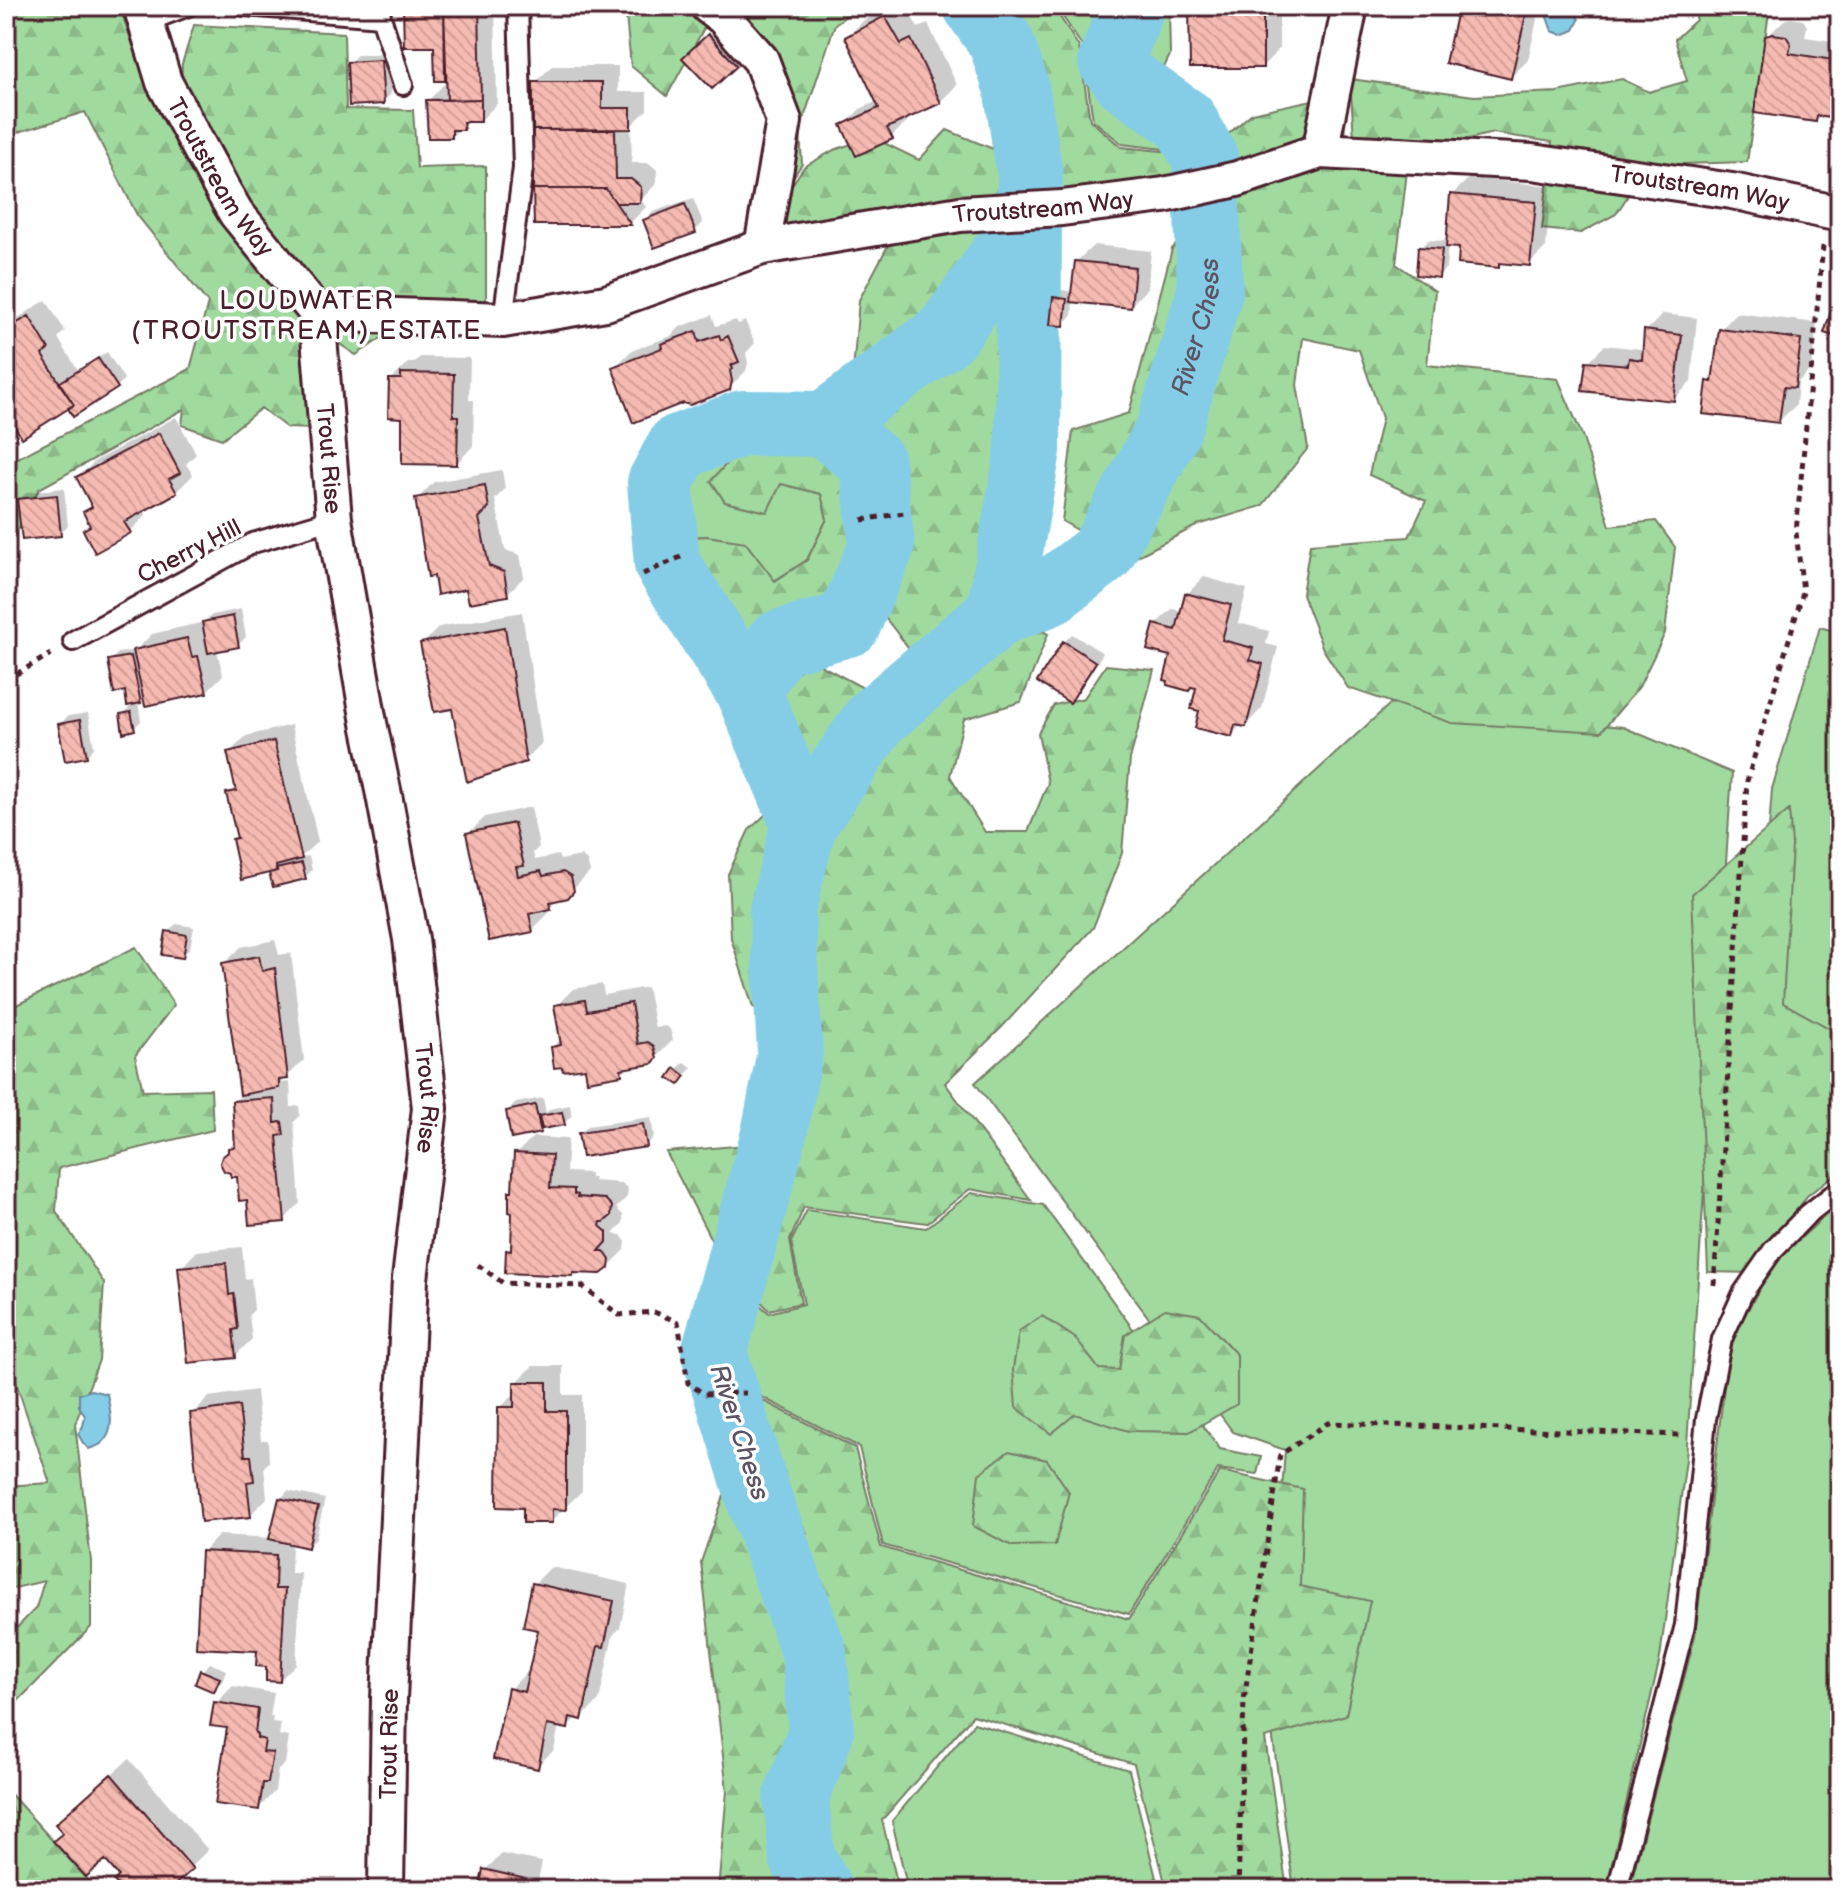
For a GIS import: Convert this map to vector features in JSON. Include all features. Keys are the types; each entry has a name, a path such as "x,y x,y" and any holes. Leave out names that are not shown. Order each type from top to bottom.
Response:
{"street":[{"path":"708,6 723,17 761,60 784,121 762,247"},
{"path":"1320,151 1350,6"},
{"name":"Troutstream Way","path":"142,10 164,82 236,213 317,313 503,320 606,303 762,247 960,214 1062,208 1164,195 1237,179 1320,151 1532,162 1732,191 1837,213"},
{"name":"Trout Rise","path":"317,313 334,519 411,939 430,1108 410,1279 389,1698 386,1890"}],"lane":[{"path":"142,10 188,6"},
{"path":"245,6 381,12 403,85"},
{"path":"503,320 523,168 518,6"},
{"name":"Cherry Hill","path":"73,641 253,543 334,519"},
{"path":"1617,1890 1685,1625 1704,1436 1722,1339 1743,1293 1773,1250 1808,1214 1840,1189"}],"path":[{"path":"1714,1291 1747,781 1803,592 1796,532 1824,233 1837,213"},
{"path":"862,520 904,513"},
{"path":"643,574 681,557"},
{"path":"6,680 73,641"},
{"path":"478,1265 503,1283 582,1286 619,1315 654,1312 678,1322 688,1383 704,1394 746,1393"},
{"path":"1238,1890 1244,1700 1280,1455 1328,1423 1704,1436"}],"green space":[{"path":"6,6 119,6 146,82 181,86 182,64 194,25 344,33 346,109 413,110 417,168 486,166 486,301 431,305 356,355 302,319 313,429 287,428 261,408 222,439 182,425 184,409 39,489 14,537 6,539 6,464 190,369 208,303 137,215 85,112 6,136"},
{"path":"625,6 860,6 835,24 800,130 802,164 776,203 791,119 713,18 704,28 667,96 631,66"},
{"path":"969,6 1053,6 1079,47 1090,120 1121,147 1182,153 1211,150 1210,173 781,231 779,204 804,167 834,150 872,137 919,160 947,130 993,149 987,56"},
{"path":"1056,6 1111,6 1106,19 1086,46 1095,82 1158,118 1180,151 1122,144 1093,120 1082,46"},
{"path":"1148,6 1169,6 1170,55 1159,78 1142,44"},
{"path":"1698,6 1770,6 1747,162 1648,165 1616,214 1581,233 1542,229 1552,142 1493,133 1444,145 1354,138 1350,79 1474,96 1557,92 1622,79 1649,92 1687,81 1675,39 1696,20"},
{"path":"1345,93 1344,169 1407,171 1396,264 1435,291 1427,365 1558,379 1582,435 1610,526 1656,521 1675,547 1665,633 1639,687 1601,732 1452,723 1348,688 1323,649 1302,594 1310,544 1409,537 1426,501 1369,475 1382,418 1359,350 1303,338 1297,385 1308,448 1262,506 1198,525 1130,560 1062,521 1073,431 1129,413 1172,249 1217,200 1214,147 1252,113"},
{"path":"1000,224 1008,332 1007,426 983,597 1048,634 1021,702 964,719 950,776 985,832 1028,832 1048,783 1038,733 1054,705 1084,698 1106,665 1154,670 1130,759 1122,853 1093,928 1002,1027 945,1083 1031,1200 970,1189 927,1223 804,1207 790,1240 801,1303 769,1310 722,1261 666,1152 746,1145 755,1069 811,1077 822,1029 753,1007 731,938 728,874 749,830 801,781 765,695 813,661 863,688 911,651 873,602 903,535 887,451 849,420 859,300 891,240"},
{"path":"751,436 712,481 781,483 822,494 827,519 807,560 774,581 707,536 681,538 678,489 689,461"},
{"path":"751,436 818,438 863,474 868,543 847,596 820,615 763,631 741,654 703,605 681,538 707,536 745,542 775,581 807,560 827,519 821,494 781,484 767,512 725,502 711,481"},
{"path":"1820,627 1840,633 1840,1094 1752,1051 1772,789"},
{"path":"1390,704 1623,727 1732,773 1686,1459 1660,1658 1606,1890 1294,1890 1267,1696 1285,1450 1233,1432 975,1083"},
{"path":"1789,810 1792,845 1783,1003 1840,1034 1840,1170 1807,1196 1754,1273 1708,1272 1692,894"},
{"path":"136,947 174,1005 135,1056 143,1091 211,1089 213,1130 59,1168 56,1211 104,1283 99,1360 75,1424 91,1561 91,1627 6,1713 6,1639 36,1608 44,1581 6,1590 6,1486 50,1483 12,1371 6,1371 6,1010"},
{"path":"971,1193 1043,1205 1220,1449 1261,1457 1257,1474 1218,1469 1129,1614 883,1545 859,1447 758,1395 736,1401 727,1376 752,1298 769,1313 804,1304 791,1242 807,1210 926,1228"},
{"path":"1840,1202 1840,1890 1629,1890 1695,1636 1729,1344 1773,1264"},
{"path":"1165,1309 1200,1315 1237,1355 1237,1404 1189,1432 1128,1431 1075,1414 1051,1434 1016,1407 1013,1369 1019,1331 1042,1316 1075,1338 1099,1369 1119,1370 1125,1335"},
{"path":"758,1398 855,1448 881,1547 1129,1619 1220,1471 1303,1489 1300,1586 1370,1601 1346,1715 1265,1738 1287,1890 1167,1890 1134,1764 973,1715 882,1820 899,1890 718,1890 727,1791 701,1562"},
{"path":"1009,1451 1047,1460 1069,1492 1055,1545 1012,1546 973,1526 979,1474"},
{"path":"974,1723 1129,1770 1159,1890 908,1890 892,1821"},
{"path":"6,1789 97,1890 6,1890"}],"water":[{"path":"960,6 992,6 1014,39 1032,109 1042,179 1016,183 987,40"},
{"path":"1114,6 1146,6 1138,42 1146,65 1200,124 1208,153 1192,160 1160,115 1095,80 1088,48 1108,21"},
{"path":"1543,6 1574,6 1579,20 1574,30 1562,35 1552,31"},
{"path":"91,1390 107,1394 111,1420 106,1438 89,1449 78,1434 85,1416 79,1406 79,1394"}],"building":[{"path":"403,6 444,6 445,81 435,81 434,47 404,47"},
{"path":"444,6 479,6 481,99 447,100"},
{"path":"1189,6 1263,6 1263,68 1190,68"},
{"path":"1444,6 1528,6 1511,79 1445,63 1457,11"},
{"path":"885,16 901,44 911,39 941,103 887,128 893,139 856,156 841,125 879,108 845,37"},
{"path":"708,34 737,66 712,89 682,58"},
{"path":"1765,36 1786,36 1791,44 1789,53 1840,61 1836,119 1817,116 1816,122 1754,113"},
{"path":"381,60 384,104 349,106 347,62"},
{"path":"533,82 602,82 602,108 631,108 631,129 533,130"},
{"path":"481,99 481,122 463,122 464,130 452,130 452,138 428,138 426,100"},
{"path":"533,130 615,130 616,179 631,179 641,187 640,203 616,203 606,189 533,189"},
{"path":"533,189 606,189 631,225 534,225"},
{"path":"1450,194 1536,202 1530,266 1499,263 1499,268 1458,264 1459,248 1446,247"},
{"path":"685,204 696,233 654,248 643,220"},
{"path":"1418,247 1442,249 1439,278 1416,275"},
{"path":"1075,261 1135,267 1131,308 1070,302"},
{"path":"1053,297 1067,299 1064,326 1050,325"},
{"path":"1835,299 1840,300 1840,338 1824,333"},
{"path":"29,316 49,349 42,355 74,405 22,438 6,413 6,330"},
{"path":"1719,329 1801,339 1795,388 1784,387 1779,423 1703,414 1707,381 1712,382"},
{"path":"1644,330 1682,335 1674,401 1582,391 1586,361 1628,365 1629,358 1642,360"},
{"path":"696,331 699,342 719,335 721,340 728,336 739,362 731,365 730,390 690,405 683,403 633,423 612,367"},
{"path":"98,358 118,388 73,417 68,408 74,405 59,383"},
{"path":"401,373 454,374 453,416 458,416 457,465 402,464 402,418 388,417 389,379 401,379"},
{"path":"159,433 180,473 169,479 177,493 124,522 131,533 95,553 83,530 90,526 83,512 92,507 76,477"},
{"path":"485,485 489,508 479,518 489,566 504,572 508,596 469,603 466,589 437,595 434,576 428,577 415,498"},
{"path":"57,495 61,536 22,540 17,499"},
{"path":"1185,593 1231,605 1222,640 1253,648 1250,660 1263,664 1246,727 1235,725 1232,737 1195,728 1199,711 1191,709 1196,688 1191,687 1189,691 1167,685 1168,681 1164,680 1170,656 1147,650 1154,624 1176,630"},
{"path":"233,616 239,647 208,653 202,622"},
{"path":"505,627 526,762 467,782 452,709 434,712 420,643"},
{"path":"187,638 192,657 198,656 207,693 145,706 133,650"},
{"path":"1063,641 1096,662 1070,703 1037,682"},
{"path":"131,656 141,703 127,706 125,691 114,694 108,660"},
{"path":"131,712 135,730 123,733 120,714"},
{"path":"80,720 87,757 65,761 58,724"},
{"path":"274,741 302,859 276,866 277,871 241,880 232,839 237,838 226,793 236,791 227,752"},
{"path":"514,823 524,866 516,867 518,876 541,871 543,876 563,872 571,877 574,891 568,898 550,902 551,909 529,914 533,932 489,941 466,833"},
{"path":"302,863 306,879 273,887 269,873"},
{"path":"166,931 187,935 183,958 162,955"},
{"path":"259,956 262,971 275,968 288,1079 279,1080 279,1088 240,1095 222,963"},
{"path":"585,1000 587,1011 631,1003 638,1044 648,1042 654,1046 657,1058 652,1064 621,1069 622,1075 587,1081 585,1068 563,1071 562,1067 554,1068 551,1047 561,1045 554,1005"},
{"path":"675,1068 686,1076 679,1085 668,1078"},
{"path":"274,1098 275,1123 282,1122 284,1135 277,1136 285,1222 249,1225 247,1200 239,1201 237,1177 231,1177 220,1163 228,1148 235,1147 232,1101"},
{"path":"535,1105 541,1133 511,1139 506,1111"},
{"path":"562,1112 565,1125 542,1129 539,1116"},
{"path":"643,1124 647,1147 582,1157 578,1133"},
{"path":"514,1153 552,1155 550,1188 574,1189 577,1197 605,1199 612,1206 611,1216 600,1226 607,1232 607,1242 599,1251 604,1251 610,1260 609,1268 601,1274 573,1273 573,1276 505,1273 506,1250 511,1251 509,1191 512,1191"},
{"path":"226,1263 229,1295 234,1294 238,1329 233,1330 236,1358 188,1363 178,1267"},
{"path":"514,1382 547,1382 547,1411 566,1411 566,1510 552,1509 552,1523 523,1523 523,1508 497,1507 498,1407 514,1407"},
{"path":"239,1406 245,1456 251,1456 254,1481 247,1482 251,1517 201,1522 190,1413"},
{"path":"279,1498 318,1507 308,1548 269,1539"},
{"path":"201,1551 276,1555 275,1589 285,1589 280,1682 266,1681 266,1667 256,1666 257,1651 196,1648"},
{"path":"532,1583 614,1601 604,1647 598,1646 582,1720 570,1717 568,1729 547,1725 538,1769 493,1759 508,1688 524,1692 538,1630 523,1627"},
{"path":"200,1670 220,1678 214,1692 195,1684"},
{"path":"214,1702 258,1709 255,1733 257,1738 265,1740 263,1752 273,1753 268,1783 263,1783 259,1810 215,1804 227,1728 210,1726"},
{"path":"111,1774 193,1869 169,1890 122,1890 114,1881 119,1876 105,1860 86,1877 53,1841 63,1833 55,1824"},
{"path":"483,1869 526,1879 524,1890 479,1890"}],"waterway":[{"name":"River Chess","path":"804,824 748,691 667,564 660,483 679,447 743,423 825,424 947,334 1029,218 1030,175 1016,86 1001,42 976,6"},
{"name":"River Chess","path":"820,1890 802,1857 796,1798 821,1732 814,1653 760,1501 714,1353 774,1134 790,1052 782,911 804,824 876,718 999,613 1048,594 1102,553 1169,428 1210,291 1205,158 1185,121 1126,80 1111,61 1132,6"},
{"name":"River Chess","path":"999,613 1028,450 1029,218"},
{"name":"River Chess","path":"748,691 778,643 848,624 882,545 872,462 825,424"}],"district":[{"name":"LOUDWATER (TROUTSTREAM) ESTATE","path":"307,315"}]}
